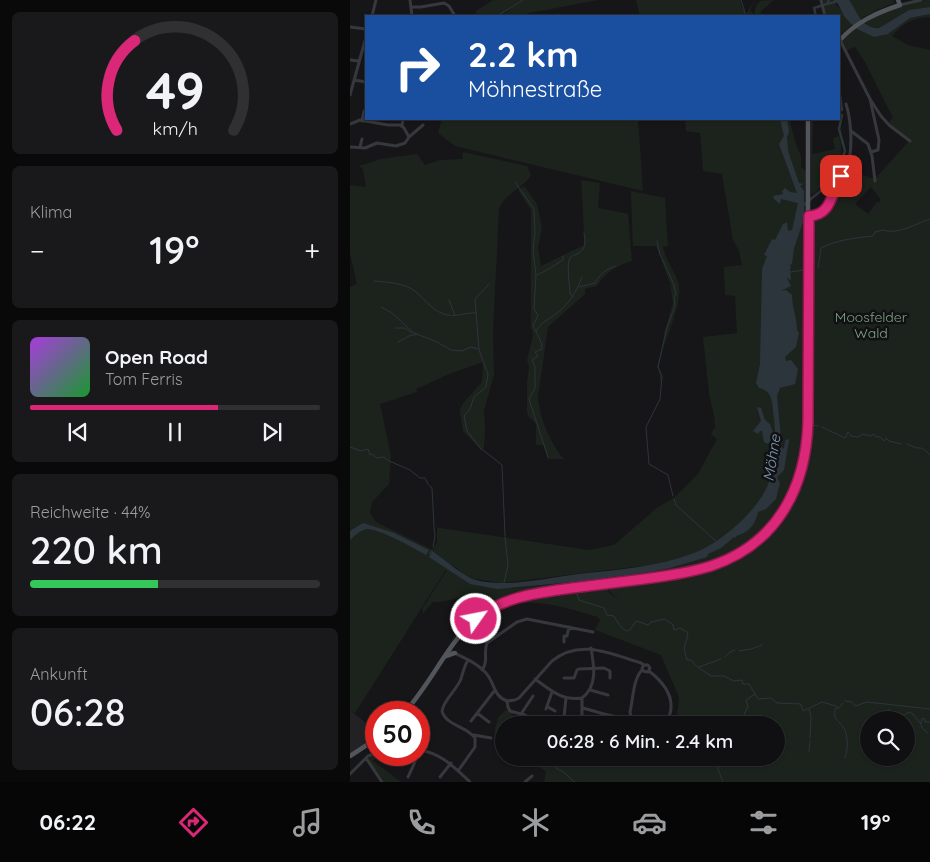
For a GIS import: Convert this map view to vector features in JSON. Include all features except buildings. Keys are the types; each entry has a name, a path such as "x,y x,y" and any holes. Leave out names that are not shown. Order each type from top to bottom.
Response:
{"main road":[{"path":"840,41 865,19 899,3"},
{"path":"414,701 448,650 476,619 506,601 539,593 671,575 705,568 725,561 747,548 777,520 795,490 803,469 806,452 808,422 808,120"},
{"path":"443,658 455,653"},
{"path":"350,756 365,746"}],"street":[{"path":"372,15 376,0"},
{"path":"410,0 412,15"},
{"path":"899,3 922,0"},
{"path":"411,7 421,8 444,1 454,15"},
{"path":"350,27 365,29"},
{"path":"840,41 881,116 889,125 910,141"},
{"path":"350,95 359,61 365,47"},
{"path":"350,60 359,61"},
{"path":"354,80 365,82"},
{"path":"870,99 879,140 878,150 871,152"},
{"path":"809,216 821,214 827,207 850,156 850,131 846,104"},
{"path":"362,121 364,111"},
{"path":"378,124 379,120"},
{"path":"403,120 402,126 409,137"},
{"path":"350,124 362,121 402,126"},
{"path":"350,147 367,148 377,143 396,146 407,141 423,125"},
{"path":"850,131 868,142 875,180"},
{"path":"360,147 362,140"},
{"path":"482,670 486,661 485,649 487,643 520,620 526,619 593,632"},
{"path":"564,642 564,636 567,636 569,627"},
{"path":"448,650 468,660 482,670 490,678 499,697 507,701 517,699 550,663 563,654 592,648 616,654 648,665 649,671 664,684 670,694 668,716"},
{"path":"535,679 552,692 566,698 582,698 590,690 593,680 592,648"},
{"path":"468,660 463,668 459,682 444,704 442,711 445,718 473,735 491,738"},
{"path":"631,716 638,676 644,665"},
{"path":"564,678 574,678 579,669 608,669 610,678"},
{"path":"642,670 645,672 649,671"},
{"path":"471,721 495,690"},
{"path":"590,690 608,696"},
{"path":"552,692 547,708 555,711"},
{"path":"521,714 533,696"},
{"path":"564,716 566,698"},
{"path":"581,716 582,698"},
{"path":"507,701 509,710 525,716"},
{"path":"583,708 613,716"},
{"path":"477,715 489,722"},
{"path":"458,771 475,747 476,740 473,735"},
{"path":"430,753 436,754 450,763 470,782"},
{"path":"350,774 365,759"},
{"path":"440,777 450,763"},
{"path":"371,766 382,782"},
{"path":"408,777 413,766"},
{"path":"525,782 532,776"}],"shaded area":[{"path":"833,0 849,0 864,22 879,28 909,10 930,7 930,14 910,18 888,34 874,37 855,28"},
{"path":"780,120 787,120 789,132 787,137 788,151 799,183 803,184 800,186 804,191 804,219 794,248 792,264 790,265 791,280 787,278 791,286 781,291 786,290 792,295 799,333 796,347 785,357 786,361 791,360 798,369 795,384 780,388 777,396 782,449 784,448 785,441 789,440 784,470 777,477 780,483 776,499 766,509 758,512 754,524 748,530 736,536 736,538 734,537 721,548 708,554 707,557 650,572 498,589 470,584 429,557 432,551 471,578 500,583 513,583 637,567 666,562 705,548 727,534 757,504 769,482 773,466 775,442 774,418 770,395 759,388 756,383 760,364 762,269 767,256 764,255 772,239 775,240 783,224 787,222 788,231 792,230 798,203 781,199 780,204 773,196 783,194 782,191 785,188 790,192 797,193 779,144 784,136"},
{"path":"757,407 761,408 765,420 770,424 773,433 768,444 764,442 762,431 758,434 753,431 761,421"},
{"path":"363,523 394,533 429,550 426,555 397,539 367,529 350,540 350,531"},
{"path":"350,710 365,722 365,744 350,753"}],"green space":[{"path":"493,0 598,0 519,15 502,15 513,8 501,15 477,15 476,11"},
{"path":"636,0 740,0 746,14 755,0 750,10 754,15 640,15"},
{"path":"774,0 761,11 760,15 754,15 756,6 760,1"},
{"path":"823,0 833,0 852,25 840,35 840,15 826,15"},
{"path":"849,0 894,0 894,3 861,19 857,16"},
{"path":"930,0 930,7 909,10 879,28 868,26 865,23 876,15"},
{"name":"Moosfelder Wald","path":"930,14 930,17 909,22 892,36 908,45 930,50 930,782 544,782 546,772 539,766 785,766 785,716 677,716 679,697 661,655 595,630 600,620 598,617 548,604 522,603 496,609 500,605 530,596 606,585 609,593 620,601 610,592 609,585 676,573 576,586 576,582 643,573 642,566 502,583 475,579 465,575 450,563 464,578 513,588 574,582 575,586 529,592 495,602 476,615 448,645 469,614 480,602 461,598 433,602 423,614 422,609 447,570 445,571 355,713 350,710 350,287 357,284 350,253 350,185 366,187 363,169 359,166 381,159 417,154 425,165 440,160 462,159 463,152 527,166 531,175 504,200 499,210 493,332 494,375 484,410 484,449 481,450 463,431 460,413 464,402 482,382 483,362 449,374 416,389 417,392 380,404 391,456 389,484 372,502 370,513 376,522 432,551 437,542 437,528 589,550 614,545 658,507 674,498 698,474 717,439 711,434 715,427 709,394 703,337 737,333 735,296 725,295 724,267 742,265 739,251 733,240 722,174 703,171 700,133 686,131 685,120 789,120 801,156 801,167 806,171 805,433 799,465 790,491 776,515 756,541 784,511 806,453 808,275 812,222 826,213 844,173 860,174 874,180 910,140 888,123 893,118 865,62 855,47 847,50 841,40 855,28 888,34 910,18","holes":["871,187 881,200 879,203 878,201 868,214 855,204","729,558 705,568 690,571"]},
{"path":"442,120 638,120 643,191 455,146 438,133"},
{"path":"811,120 813,120 812,154 835,149 833,138 839,136 841,153 832,175 815,193 811,194"},
{"path":"581,180 600,183 598,208 628,214 632,261 612,270 597,286 585,289 585,294 548,327 538,397 543,421 550,438 564,459 548,459 543,445 536,445 536,424 528,416 527,412 529,367 527,360 533,335 531,327 531,210 518,190 524,186 537,204 542,227 538,248 541,266 584,245"},
{"path":"631,191 665,198 668,246 663,247 677,279 679,291 676,312 659,365 660,383 657,366 673,303 670,283 656,246 633,246"},
{"path":"506,710 513,713 512,716 500,716"},
{"path":"373,766 380,766 401,782 384,782"}],"waterway":[{"path":"499,15 523,0"},
{"path":"741,0 746,15"},
{"path":"816,15 814,8 827,4 829,0"},
{"path":"827,4 835,2"},
{"path":"840,95 842,110"},
{"path":"801,207 828,185 838,169 845,151 839,129 842,115"},
{"path":"515,182 534,209 535,232 533,251 536,275 534,309 538,315 533,326 542,349 535,352 538,356 532,360 535,367 535,388 529,399 548,457"},
{"path":"818,268 821,248 827,245 873,236 875,232 883,230 901,230 930,219"},
{"path":"572,296 570,294 569,261 570,258 584,248 584,233"},
{"path":"657,241 660,254 676,294 674,297 675,305 666,331 658,367 662,376 660,399 646,427 649,464 668,475 673,496"},
{"path":"537,275 563,260 563,256"},
{"path":"579,287 595,283 604,272 616,266"},
{"path":"791,272 803,270"},
{"path":"536,332 542,324 569,301 582,277"},
{"path":"374,281 395,283 411,288 434,309 443,314 476,313"},
{"path":"482,450 467,431 464,416 470,409 474,397 486,387 488,374 479,350 475,299 489,284"},
{"path":"449,300 455,315"},
{"path":"381,307 392,313 414,333 451,350 462,351 471,347 478,349"},
{"path":"395,328 405,328 412,333"},
{"path":"398,342 417,334"},
{"path":"813,425 818,426"},
{"path":"822,427 845,438 848,432 851,436 858,437 863,434 870,436 874,434 884,441 886,438 889,441 901,444"},
{"path":"907,444 916,448 922,448 930,455"},
{"path":"350,447 361,451 368,449 370,455 372,454 377,458 384,457 410,470 420,478 425,478 428,484"},
{"path":"483,450 502,465 505,536"},
{"path":"429,485 432,488 434,527"},
{"path":"674,499 676,505 717,542"},
{"path":"433,547 434,528"},
{"path":"504,583 508,565 505,537"},
{"name":"Möhne","path":"429,554 432,550"},
{"path":"576,591 579,600 604,608 607,615 614,616 620,626 626,631 630,630 636,621 648,625 651,622 665,619 673,625 674,630 680,628 687,632 688,635 684,648 687,660 691,660 696,666 711,676 724,676 734,681 742,680 743,684 749,684 758,699 771,698 777,703 801,704 803,711 822,702 836,706 838,709 843,703"},
{"path":"739,651 762,645"},
{"path":"725,657 735,650"},
{"path":"699,667 721,659"},
{"path":"744,716 748,706 746,700 755,694"},
{"path":"845,701 852,702 855,706 867,702 930,709"},
{"path":"837,707 834,714 845,730 847,737 845,758"},
{"path":"809,709 811,717 810,738"},
{"path":"889,709 889,716 897,712 904,715 909,712 921,724 922,718 925,719 925,722 930,722"},
{"path":"921,725 928,733"},
{"path":"809,751 810,741"},
{"path":"557,766 556,768 565,773 574,782"},
{"path":"718,766 723,782"}],"route":[{"path":"476,619 500,603 530,594 671,575 713,566 747,548 777,520 795,490 803,469 806,452 808,422 809,216 818,215 825,211 841,176"}]}
